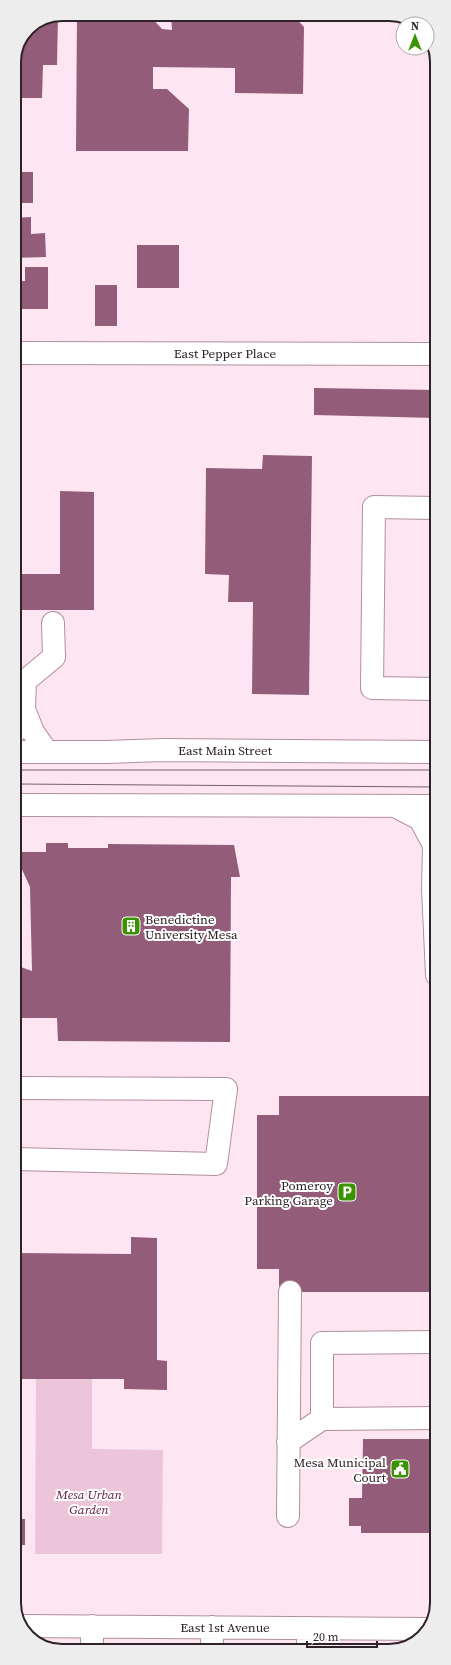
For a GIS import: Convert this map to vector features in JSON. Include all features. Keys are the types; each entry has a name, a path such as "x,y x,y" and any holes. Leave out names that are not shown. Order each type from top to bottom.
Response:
{"street":[{"name":"East Pepper Place","path":"21,353 430,354"},
{"path":"430,508 374,507 372,688 430,689"},
{"path":"47,752 34,732 21,698 25,681 54,657 53,623"},
{"name":"East Main Street","path":"21,752 179,750 430,752"},
{"path":"21,805 430,806"},
{"path":"395,806 420,819 430,834"},
{"path":"21,1088 226,1089 216,1164 21,1159"},
{"path":"288,1516 290,1292"},
{"path":"322,1419 322,1343 430,1342"},
{"path":"288,1442 322,1419 430,1418"},
{"name":"East 1st Avenue","path":"28,1626 421,1629"},
{"path":"92,1626 92,1644"},
{"path":"212,1627 212,1644"},
{"path":"308,1628 308,1644"}],"green space":[{"name":"Mesa Urban Garden","path":"36,1379 92,1379 92,1449 163,1450 162,1554 35,1554"}],"building":[{"path":"77,21 155,21 162,29 172,30 171,21 298,21 304,27 303,94 235,93 235,68 153,67 153,89 167,89 189,109 188,151 76,151"},
{"path":"58,22 57,65 43,65 42,98 21,98 22,54 24,46 33,33 46,24"},
{"path":"21,172 33,172 33,203 21,203"},
{"path":"31,217 31,234 45,233 46,257 21,258 21,218"},
{"path":"137,245 179,245 179,288 137,288"},
{"path":"25,267 48,267 48,309 21,309 21,281 25,281"},
{"path":"95,285 117,285 117,326 95,326"},
{"path":"314,388 430,390 430,418 314,415"},
{"path":"263,455 312,456 309,695 252,694 253,602 228,602 229,575 205,574 206,468 262,469"},
{"path":"60,491 94,492 94,610 21,610 21,574 60,574"},
{"name":"Benedictine University Mesa","path":"46,843 68,843 68,848 108,848 108,844 234,845 240,877 231,877 230,1042 58,1041 57,1018 21,1018 21,967 32,971 30,887 21,867 21,852 46,852"},
{"name":"Pomeroy Parking Garage","path":"279,1096 430,1096 430,1292 279,1292 279,1269 257,1269 257,1115 279,1115"},
{"path":"131,1237 157,1238 157,1360 167,1361 167,1390 124,1389 124,1379 21,1379 21,1253 131,1254"},
{"name":"Mesa Municipal Court","path":"363,1439 430,1439 430,1533 361,1533 361,1526 349,1526 349,1498 362,1498"},
{"path":"21,1519 25,1519 25,1545 21,1545"}],"tram line":[{"path":"21,770 430,770"},
{"path":"21,784 430,787"}],"place":[{"name":"Benedictine University Mesa","path":"131,926"},
{"name":"Pomeroy Parking Garage","path":"347,1192"},
{"name":"Mesa Municipal Court","path":"400,1469"}]}
